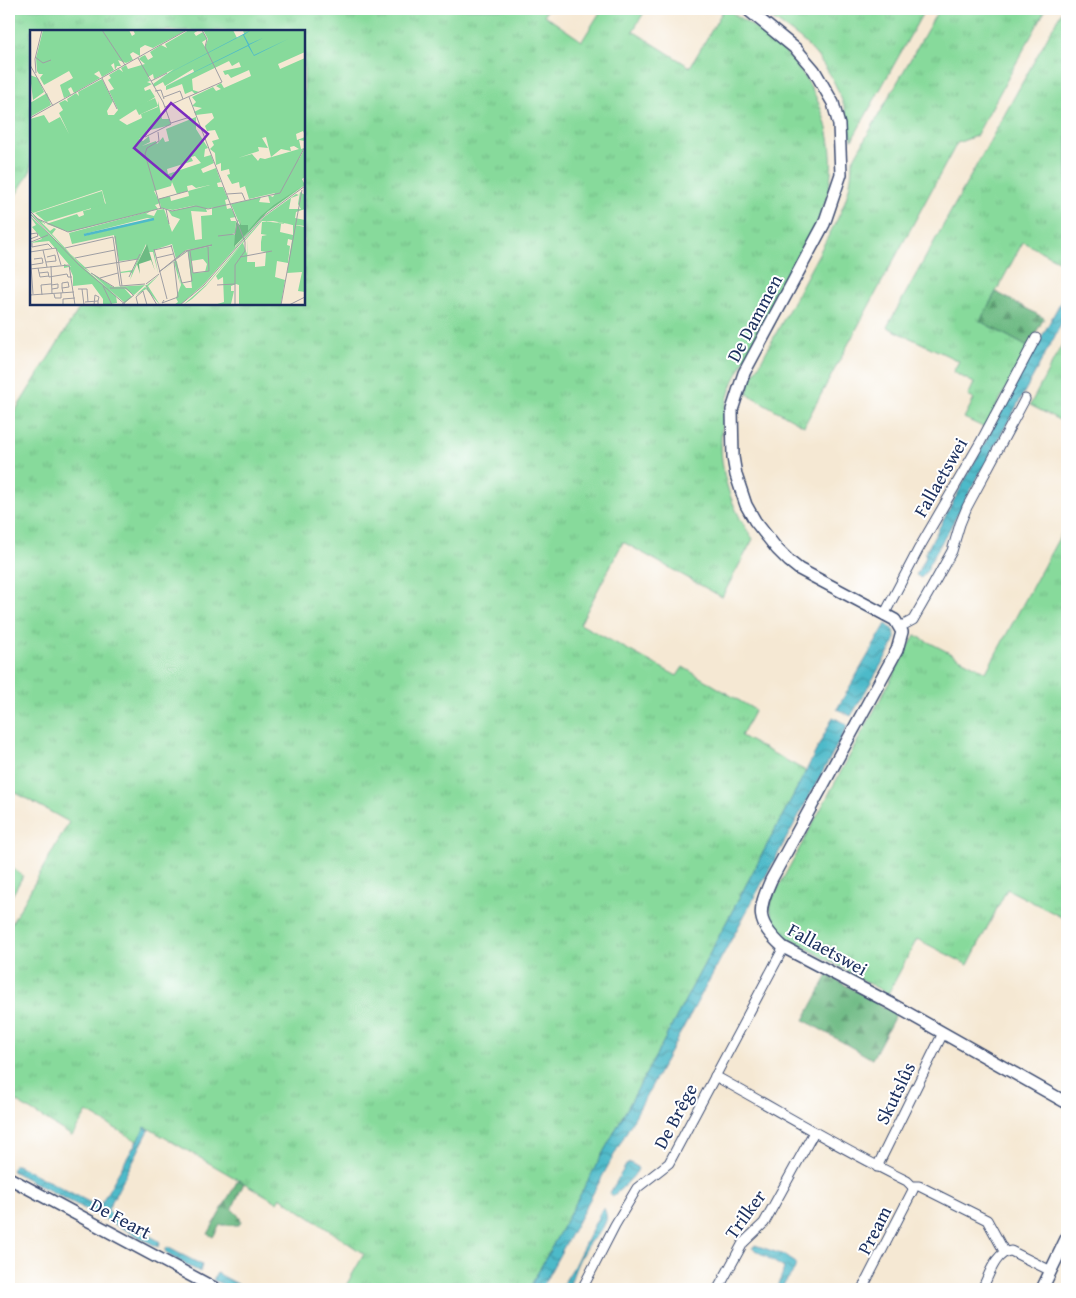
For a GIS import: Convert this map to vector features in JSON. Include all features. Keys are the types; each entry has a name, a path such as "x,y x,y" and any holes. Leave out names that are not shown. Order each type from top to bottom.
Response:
{"street":[{"name":"De Dammen","path":"746,9 796,50 814,70 833,103 839,125 841,174 824,224 744,373 732,410 733,457 736,475 746,505 754,521 776,549 799,568 884,615"},
{"name":"Fallaetswei","path":"884,615 918,550 976,451 1036,338"},
{"name":"Fallaetswei","path":"1025,400 967,507 952,551 913,620 900,627 902,638 897,650 771,880 760,909 764,925 772,937 784,947 890,1003 1067,1103"},
{"path":"884,615 895,620 900,627"},
{"name":"De Brêge","path":"582,1289 614,1225 637,1188 669,1163 784,947"},
{"name":"Skutslûs","path":"877,1167 943,1033"},
{"path":"715,1076 877,1167 907,1181 912,1186 920,1186 987,1220 1004,1252"},
{"name":"Trilker","path":"718,1289 743,1243 764,1223 814,1132"},
{"name":"De Feart","path":"9,1178 216,1289"},
{"name":"Pream","path":"862,1289 913,1190 912,1186"},
{"path":"1042,1289 1067,1237"},
{"path":"982,1289 999,1256 1004,1252 1011,1251 1051,1271"}],"green space":[{"path":"9,9 547,9 544,15 582,41 602,9 646,9 633,31 690,67 724,9 726,9 766,35 780,47 800,69 811,87 820,106 830,147 831,168 829,188 816,226 734,380 722,421 722,462 726,482 732,502 741,521 753,539 722,597 623,542 580,624 677,676 683,667 755,710 741,736 806,771 659,1050 529,1289 344,1289 364,1254 280,1197 277,1202 148,1128 145,1128 137,1141 87,1112 72,1136 9,1097 9,928 69,822 9,789 9,421 81,305 305,305 305,30 30,30 30,172 9,206"},
{"path":"757,9 925,9 852,140 846,111 828,71 809,47 798,37"},
{"path":"939,9 1046,9 976,136 957,143 804,426 747,394 750,382 838,218 848,190 852,162"},
{"path":"1063,9 1067,9 1067,265 1023,242 980,321 1028,347 985,428 964,418 974,399 968,396 974,383 953,372 959,361 887,327"},
{"path":"996,292 1044,318 1028,347 980,321"},
{"path":"1067,335 1067,424 1030,405"},
{"path":"1067,523 1067,920 1007,889 968,965 917,939 888,994 783,935 772,919 772,899 915,635 986,672"},
{"path":"9,866 23,876 9,901"},
{"path":"828,975 896,1014 872,1059 804,1020"},
{"path":"238,1180 244,1183 232,1209 240,1217 241,1222 239,1225 220,1225 213,1237 208,1234"}],"water":[{"path":"1067,290 1067,311 1055,336 928,566 929,568 921,578 916,575 926,557 925,554"},
{"path":"886,624 894,632 894,643 851,716 837,709"},
{"path":"833,717 847,725 846,729 541,1289 529,1289 659,1050"},
{"path":"145,1127 149,1130 108,1209 111,1214 159,1241 158,1247 12,1171 14,1165 17,1165 97,1206 100,1205"},
{"path":"630,1163 636,1166 637,1172 612,1196 610,1193 626,1165"},
{"path":"604,1208 607,1217 604,1226 583,1252 569,1289 560,1289 573,1268"},
{"path":"755,1245 784,1255 796,1263 794,1271 780,1289 776,1289 784,1268 752,1248"},
{"path":"167,1247 202,1265 200,1272 170,1256 165,1251"},
{"path":"217,1273 247,1289 232,1289 213,1280"}]}
